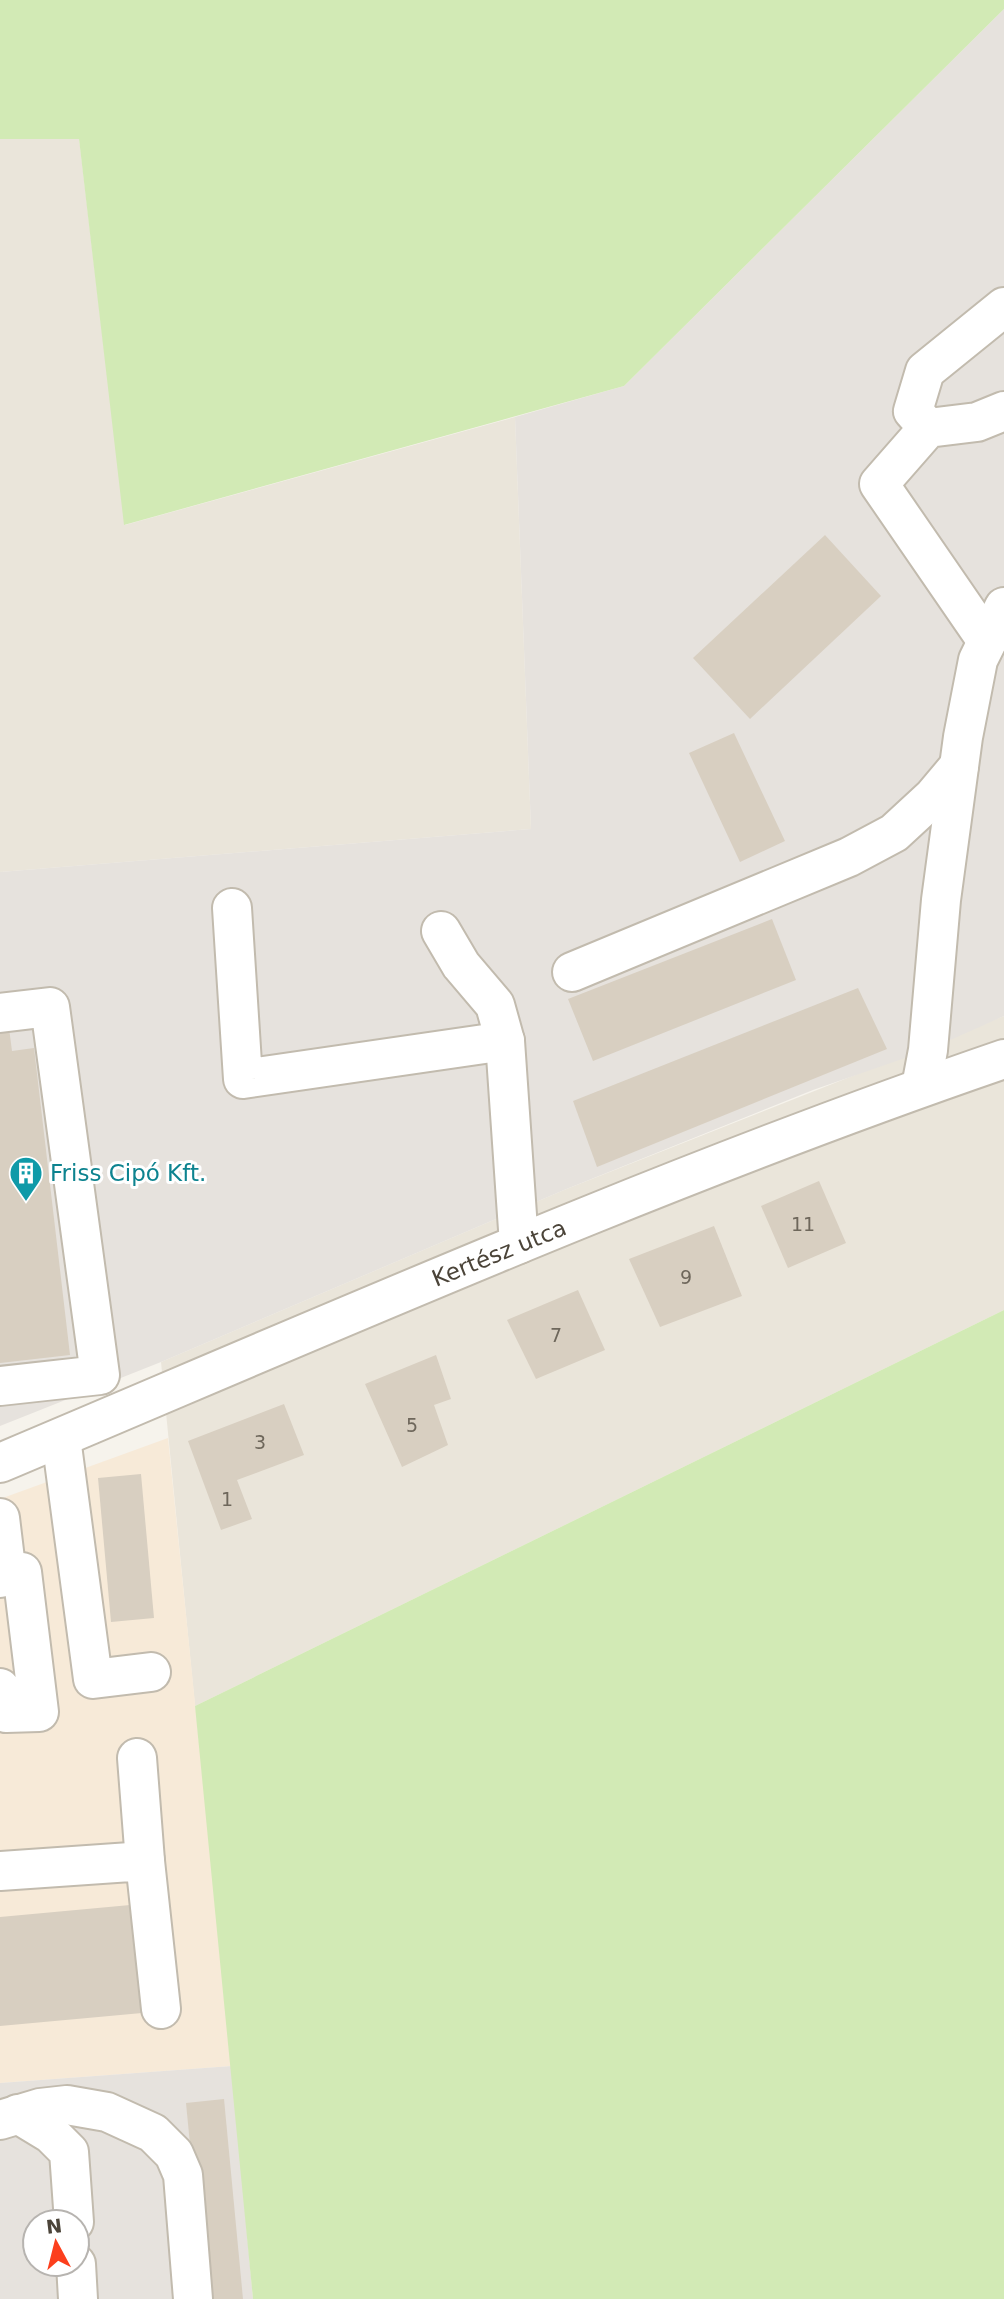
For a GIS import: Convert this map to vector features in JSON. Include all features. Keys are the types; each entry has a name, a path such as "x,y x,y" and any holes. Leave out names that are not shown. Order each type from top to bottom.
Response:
{"street":[{"path":"928,428 914,411 925,371 1004,307"},
{"path":"988,641 879,484 928,428 977,422 1004,411"},
{"path":"921,1087 928,1050 941,900 959,765 978,660 1004,607"},
{"path":"572,971 849,858 894,833 933,797 959,765"},
{"path":"232,908 243,1079 505,1041"},
{"path":"440,931 461,965 495,1005 505,1041 519,1244"},
{"path":"0,1013 50,1007 100,1375 0,1386"},
{"name":"Kertész utca","path":"0,1463 519,1244 921,1087 1004,1059"},
{"path":"61,1438 93,1679 151,1672"},
{"path":"0,1518 4,1577 22,1572 38,1712 6,1713 0,1688"},
{"path":"137,1758 161,2008"},
{"path":"0,1871 145,1861"},
{"path":"9,2117 66,2105 107,2112 153,2133 174,2154 183,2175 193,2299"},
{"path":"9,2117 51,2134 69,2152 73,2208"},
{"path":"77,2278 78,2299"}],"shaded area":[{"path":"1004,9 1004,1016 928,1050 813,1090 564,1190 161,1362 0,1426 0,872 531,829 515,417 624,386"},
{"path":"79,138 125,525 515,417 531,829 0,872 0,139"},
{"path":"1004,1016 1004,1310 195,1706 161,1362 564,1190"},
{"path":"168,1438 232,2066 0,2083 0,1499"},
{"path":"232,2066 253,2299 0,2299 0,2083"}],"green space":[{"path":"0,0 1004,0 1004,9 624,386 124,525 79,139 0,139"},
{"path":"1004,1310 1004,2299 253,2299 195,1706"}],"building":[{"path":"825,535 881,596 750,719 693,658"},
{"path":"734,733 785,841 740,862 689,753"},
{"path":"772,919 796,980 593,1061 568,999"},
{"path":"858,988 887,1049 597,1167 573,1101"},
{"name":"Friss Cipó Kft.","path":"9,1028 12,1051 34,1048 70,1355 0,1363 0,1029"},
{"path":"819,1181 846,1243 788,1268 761,1206"},
{"path":"714,1226 742,1296 660,1327 629,1259"},
{"path":"578,1290 605,1350 536,1379 507,1320"},
{"path":"436,1355 451,1399 434,1405 448,1445 402,1467 365,1384"},
{"path":"284,1404 304,1455 237,1480 252,1519 221,1530 188,1441"},
{"path":"141,1474 154,1618 111,1622 98,1478"},
{"path":"141,1904 153,2012 0,2026 0,1917"},
{"path":"224,2099 243,2299 205,2299 186,2103"}],"place":[{"name":"Friss Cipó Kft.","path":"26,1203"}]}
